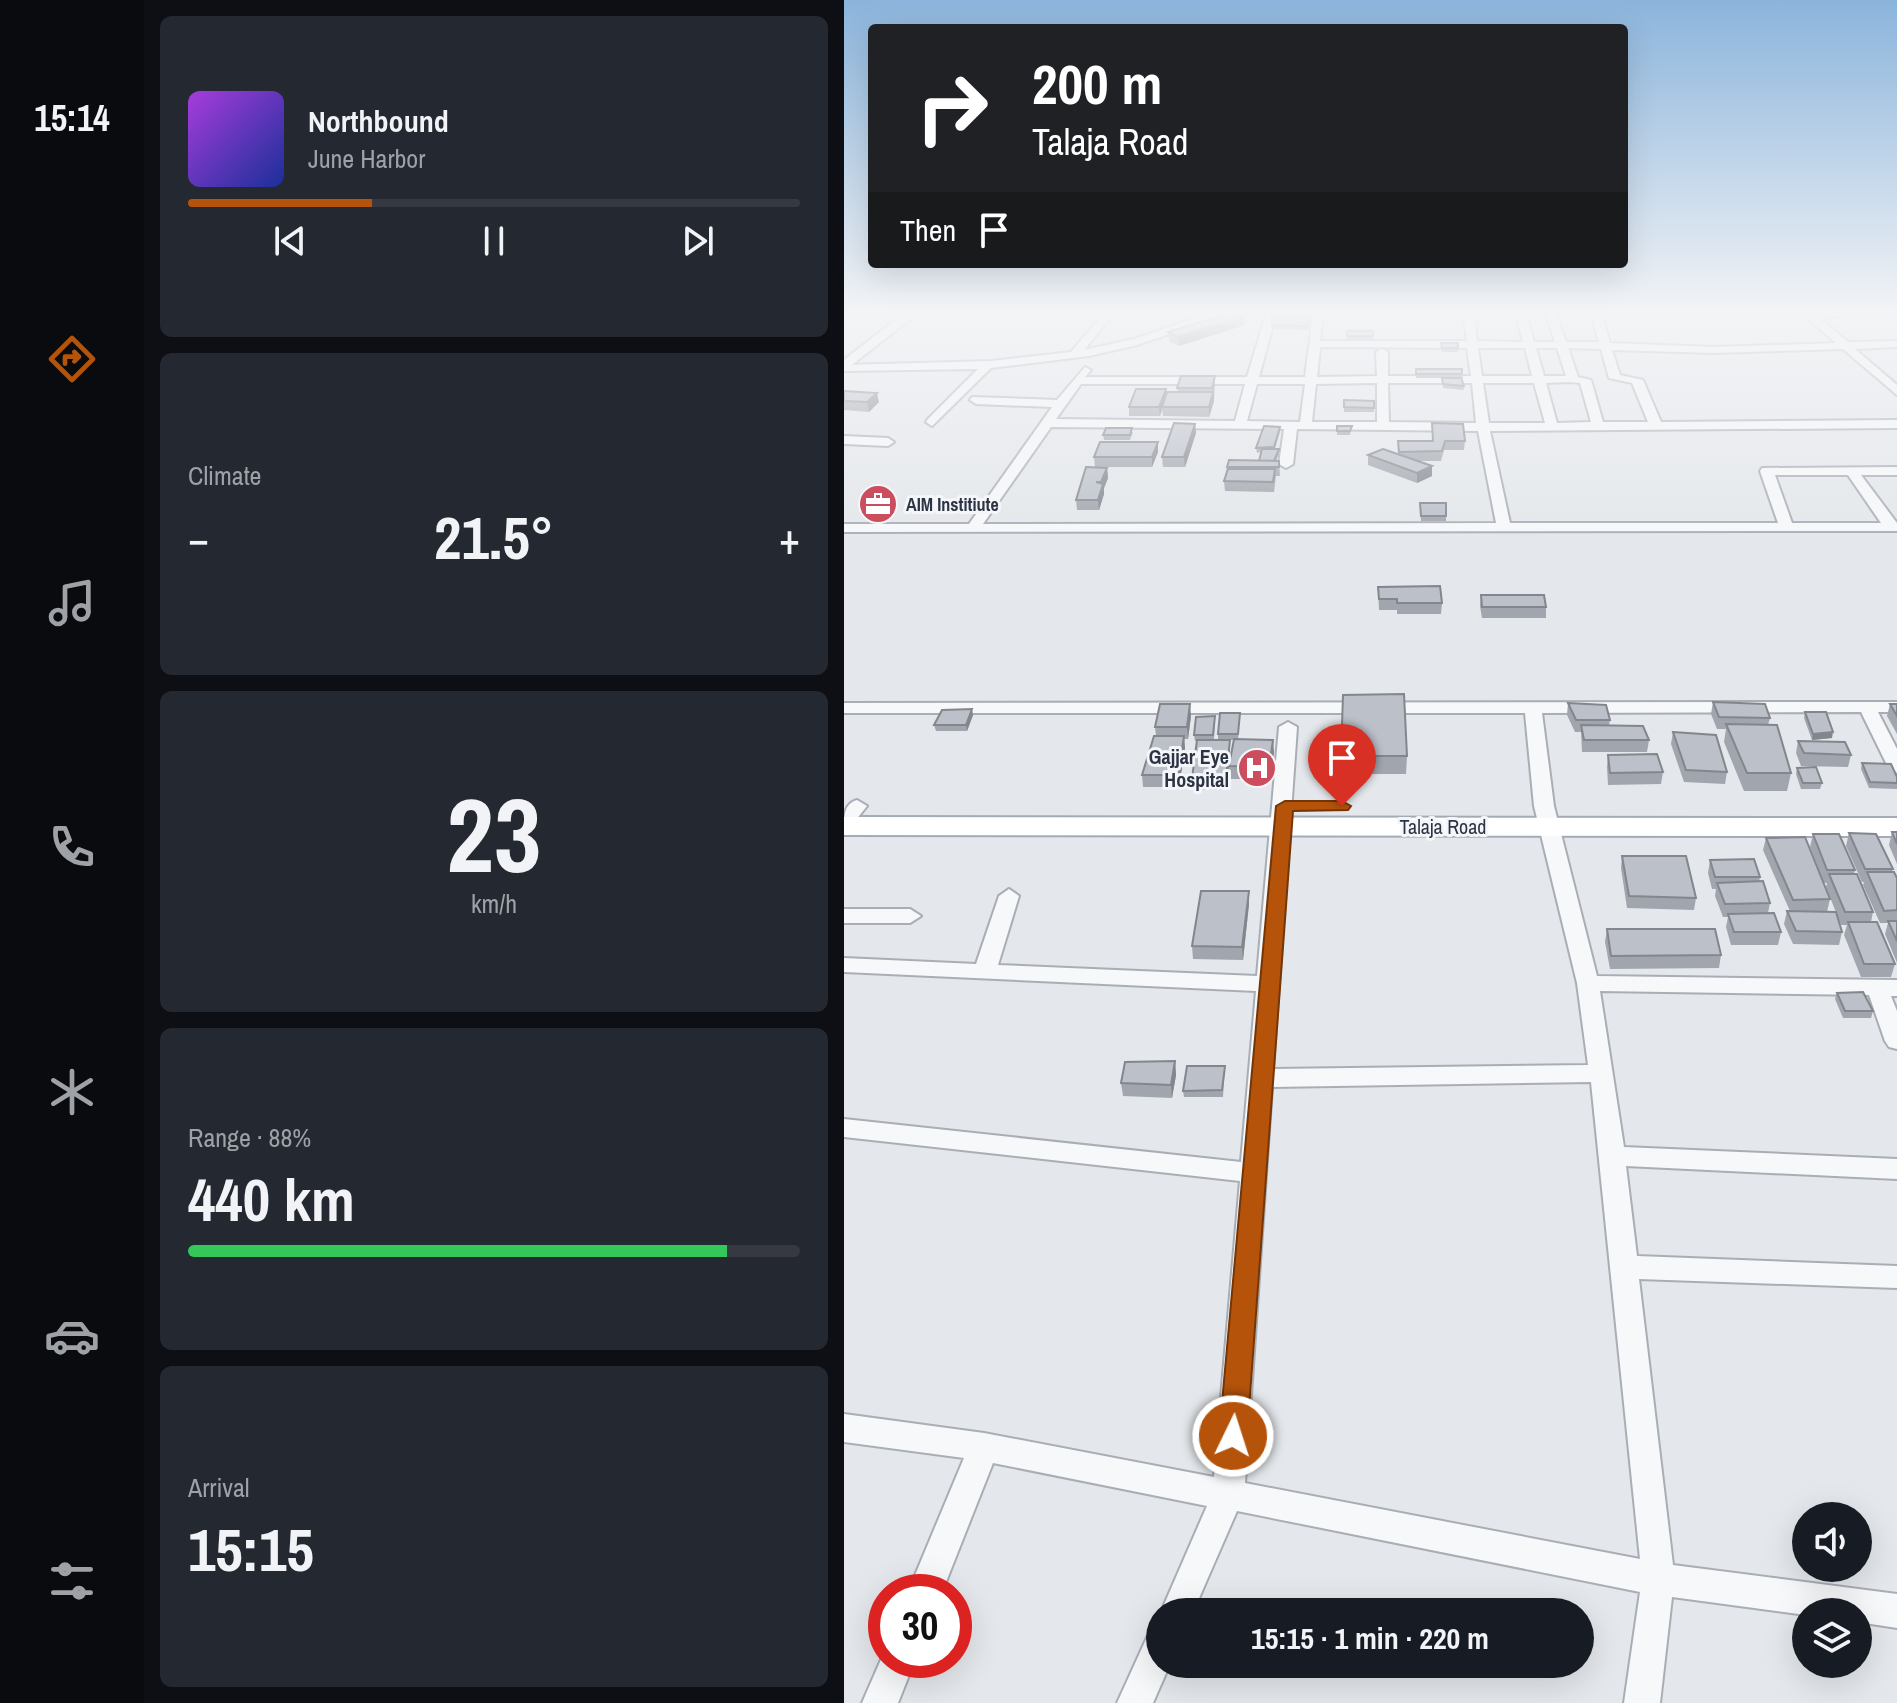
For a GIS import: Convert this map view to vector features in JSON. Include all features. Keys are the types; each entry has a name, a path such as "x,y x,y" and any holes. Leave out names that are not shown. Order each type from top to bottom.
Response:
{"main road":[{"name":"Talaja Road","path":"847,815 1546,816 1897,807"},
{"name":"Talaja Road","path":"1546,816 1897,827"}],"street":[{"path":"932,422 964,389"},
{"path":"974,526 1072,389"},
{"path":"1240,424 1248,389"},
{"path":"1306,424 1309,389"},
{"path":"1381,389 1383,424"},
{"path":"1478,389 1504,527"},
{"path":"1542,389 1552,426"},
{"path":"1588,389 1598,426"},
{"path":"1641,389 1656,426"},
{"path":"976,400 1062,404"},
{"path":"1049,423 1483,427 1897,424"},
{"path":"1286,464 1291,424"},
{"path":"844,440 888,442"},
{"path":"1787,528 1767,471 1897,471"},
{"path":"1852,471 1894,527"},
{"path":"844,528 1894,527"},
{"path":"1533,707 1546,816 1588,983 1612,1156 1658,1579 1642,1703"},
{"path":"1867,707 1897,767"},
{"path":"844,708 1897,707"},
{"path":"1182,1598 1228,1495 1288,727"},
{"path":"985,971 1009,896"},
{"path":"844,916 910,916"},
{"path":"844,965 1269,984"},
{"path":"1588,983 1887,988 1897,1041"},
{"path":"1262,1078 1602,1073"},
{"path":"844,1128 1254,1173"},
{"path":"1612,1156 1897,1169"},
{"path":"1624,1267 1897,1277"},
{"path":"844,1428 984,1447 1658,1579 1897,1611"},
{"path":"932,1574 984,1447"},
{"path":"880,1703 890,1678"},
{"path":"1135,1703 1146,1678"}],"building":[{"path":"1136,389 1166,389 1159,407 1129,407"},
{"path":"844,391 877,393 867,402 844,401"},
{"path":"1167,392 1213,392 1209,407 1162,407"},
{"path":"1344,400 1374,401 1374,408 1344,407"},
{"path":"1174,423 1195,424 1184,457 1162,457"},
{"path":"1432,423 1463,424 1465,441 1445,441 1442,451 1399,452 1398,441 1433,441"},
{"path":"1264,426 1280,427 1274,447 1256,448"},
{"path":"1337,426 1352,426 1350,431 1337,431"},
{"path":"1106,428 1132,428 1130,435 1103,435"},
{"path":"1100,442 1158,442 1152,457 1094,457"},
{"path":"1262,449 1279,449 1274,461 1259,461"},
{"path":"1383,449 1432,466 1417,473 1368,455"},
{"path":"1229,460 1279,461 1279,467 1227,467"},
{"path":"1086,467 1107,468 1101,482 1096,482 1103,484 1098,500 1076,500"},
{"path":"1228,469 1275,469 1273,482 1224,481"},
{"path":"1420,503 1446,503 1446,516 1421,516"},
{"path":"1440,586 1442,603 1397,603 1397,599 1379,599 1378,587"},
{"path":"1481,595 1544,595 1546,607 1482,607"},
{"path":"1404,694 1407,756 1341,756 1343,695"},
{"path":"1713,702 1765,704 1770,718 1719,717"},
{"path":"1568,703 1606,705 1610,720 1576,720"},
{"path":"1160,704 1190,704 1187,727 1155,727"},
{"path":"1890,704 1897,704 1897,716"},
{"path":"972,709 966,725 934,725 942,710"},
{"path":"1805,712 1826,712 1833,732 1813,734"},
{"path":"1220,713 1240,713 1238,734 1218,734"},
{"path":"1215,716 1213,735 1194,735 1196,717"},
{"path":"1726,724 1777,725 1791,773 1747,773"},
{"path":"1581,725 1643,726 1649,740 1584,740"},
{"path":"1673,732 1716,735 1727,772 1686,770"},
{"path":"1154,736 1184,736 1178,775 1142,775"},
{"path":"1234,739 1273,740 1269,767 1229,766"},
{"path":"1197,740 1230,740 1226,777 1192,778"},
{"path":"1798,741 1845,742 1851,755 1804,753"},
{"path":"1657,754 1663,772 1610,773 1608,755"},
{"path":"1862,763 1891,764 1897,783 1870,782"},
{"path":"1816,767 1822,783 1803,783 1797,768"},
{"path":"1849,833 1876,834 1893,869 1865,869"},
{"path":"1813,834 1839,834 1855,870 1827,870"},
{"path":"1805,837 1830,899 1793,900 1766,838"},
{"path":"1622,856 1686,856 1696,898 1629,896"},
{"path":"1754,859 1760,877 1715,877 1710,860"},
{"path":"1867,872 1894,872 1897,878 1897,910 1884,911"},
{"path":"1829,874 1857,874 1873,912 1845,912"},
{"path":"1763,881 1770,903 1725,904 1717,883"},
{"path":"1201,891 1249,891 1242,947 1192,946"},
{"path":"1787,911 1836,912 1842,932 1796,931"},
{"path":"1774,913 1781,932 1734,932 1728,914"},
{"path":"1888,921 1897,921 1897,941"},
{"path":"1848,922 1877,922 1895,964 1864,964"},
{"path":"1607,929 1715,929 1721,955 1611,956"},
{"path":"1863,992 1873,1011 1845,1011 1837,993"},
{"path":"1175,1061 1171,1085 1121,1083 1125,1062"},
{"path":"1187,1066 1225,1066 1222,1090 1183,1091"}],"place":[{"name":"AIM Institiute","path":"878,504"},
{"name":"Gajjar Eye Hospital","path":"1257,768"}],"route":[{"path":"1233,1436 1285,806 1342,806"}]}
